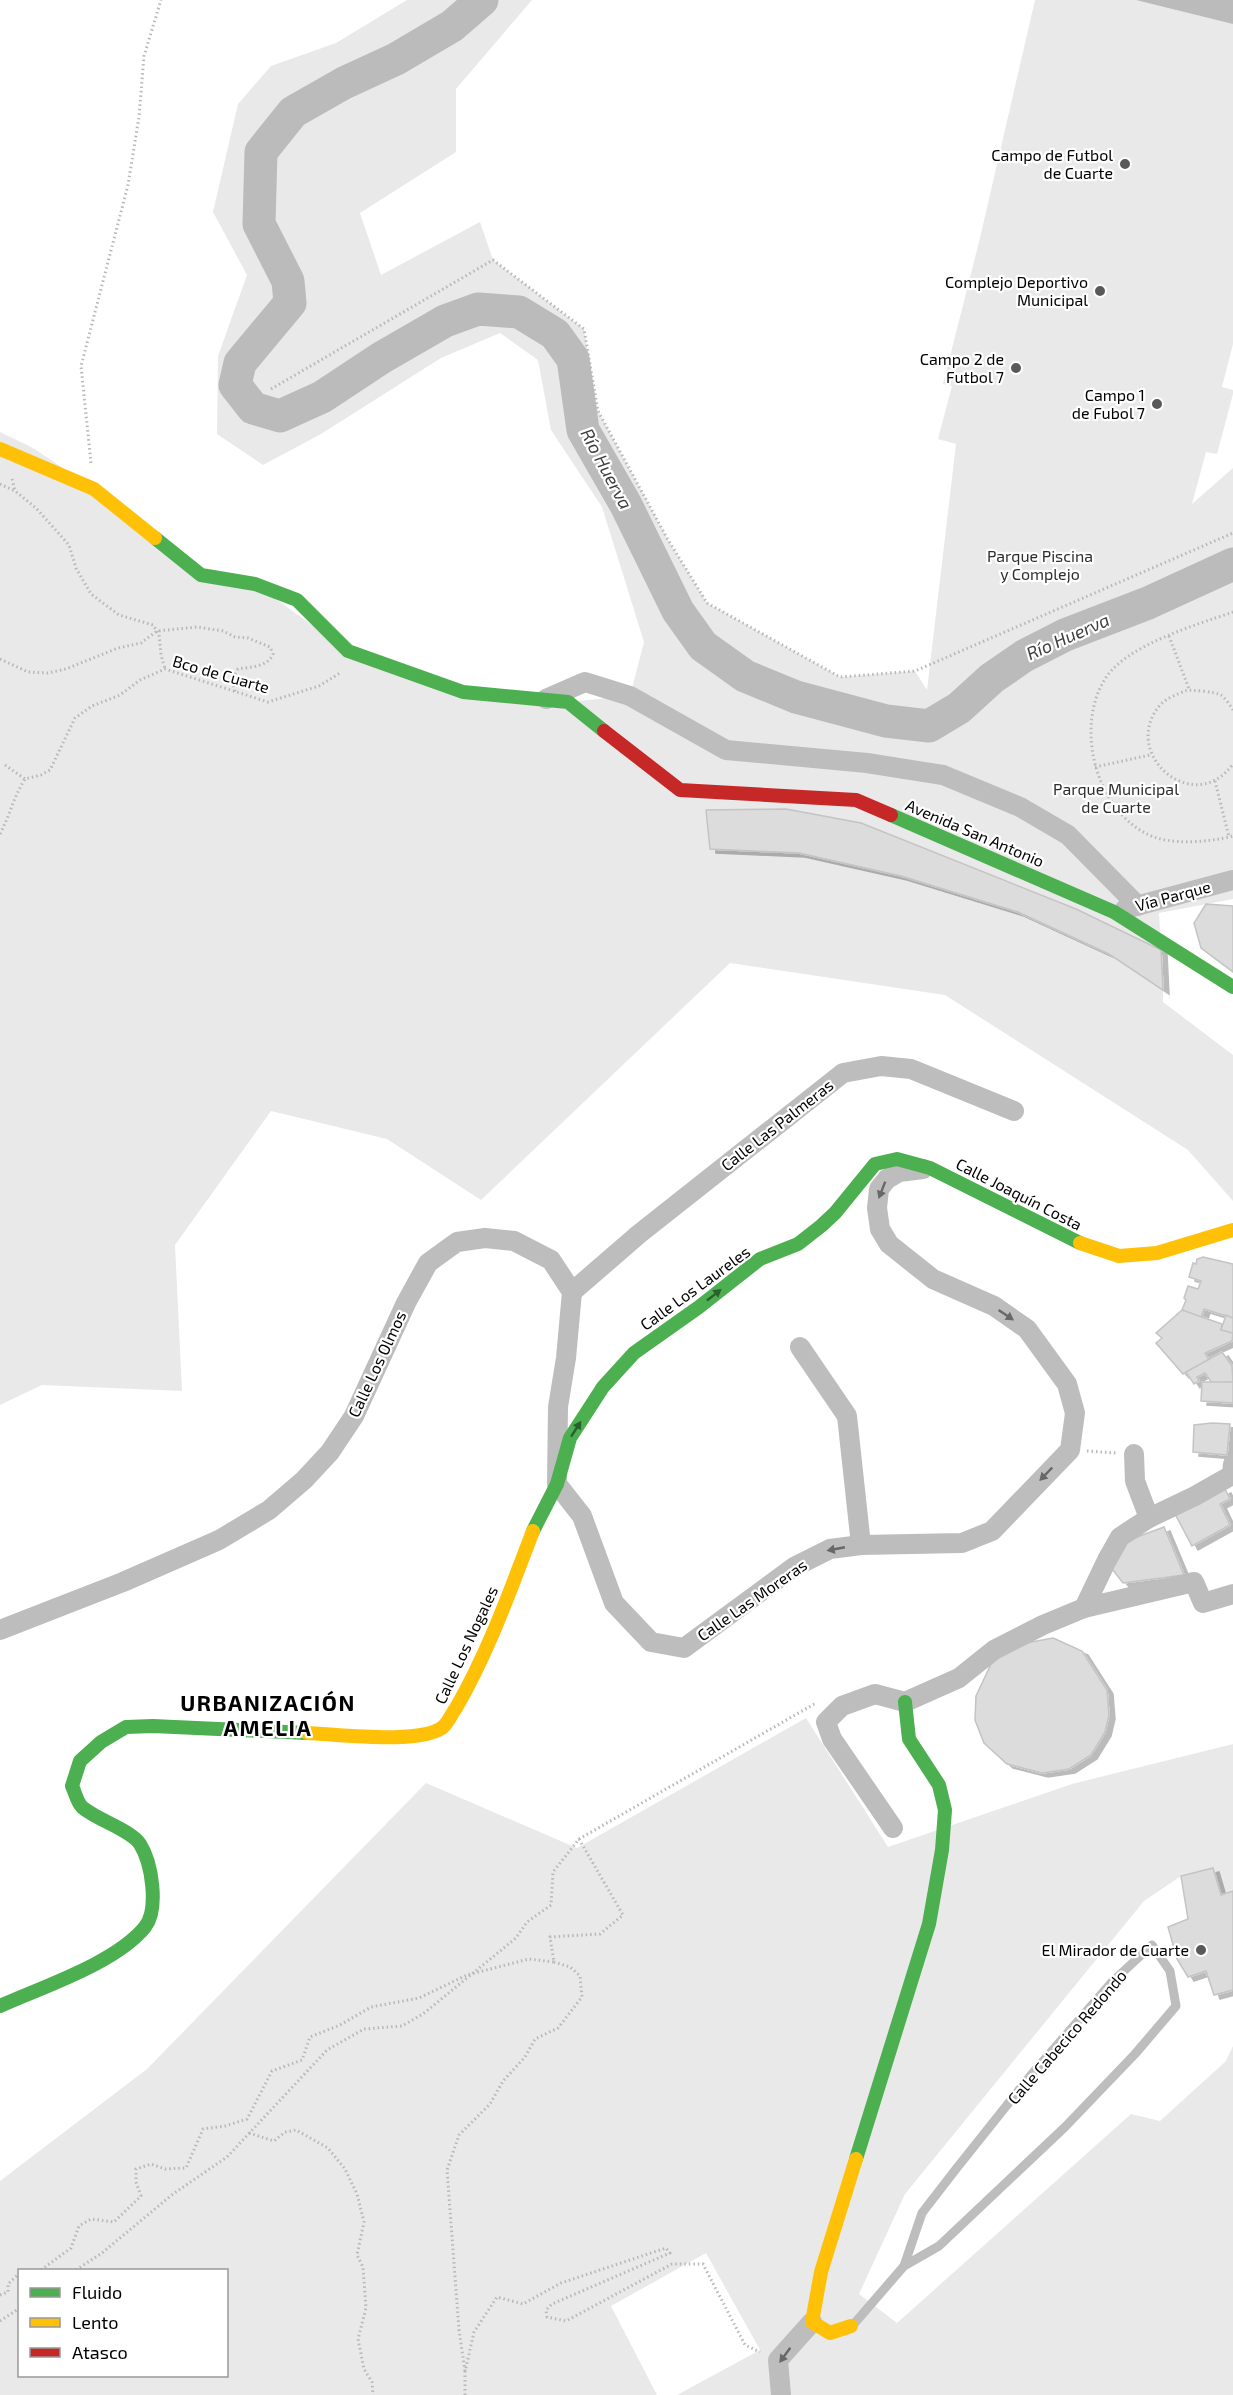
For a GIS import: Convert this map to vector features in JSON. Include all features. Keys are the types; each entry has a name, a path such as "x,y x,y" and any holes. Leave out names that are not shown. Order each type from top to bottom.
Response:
{"street":[{"path":"0,449 94,489 201,575 255,584 297,600 348,651 463,692 543,700 585,682 630,696 726,750 867,763 943,775 1020,807 1068,835 1138,906"},
{"name":"Avenida San Antonio","path":"543,700 568,702 680,790 856,800 1114,912 1233,987"},
{"name":"Vía Parque","path":"1114,912 1233,880"},
{"name":"Calle Las Palmeras","path":"572,1292 639,1234 843,1073 881,1066 911,1069 1014,1111"},
{"name":"Calle Los Laureles","path":"557,1484 570,1438 603,1387 634,1353 699,1307 760,1259 798,1244 821,1226 835,1213 875,1164 897,1159 930,1168"},
{"path":"930,1168 899,1172 887,1179 879,1189 877,1208 880,1229 890,1244 933,1279 994,1306 1027,1329 1067,1384 1075,1413 1070,1450"},
{"name":"Calle Joaquín Costa","path":"930,1168 1070,1240 1119,1256 1157,1253 1233,1230"},
{"name":"Calle Los Olmos","path":"0,1630 219,1540 278,1502 304,1480 330,1452 354,1416 406,1303 428,1263 457,1242 485,1238 514,1241 550,1260 572,1292"},
{"path":"557,1484 558,1407 566,1358 572,1292"},
{"path":"801,1347 847,1416 861,1545"},
{"name":"Calle Las Moreras","path":"557,1484 582,1516 614,1603 651,1641 684,1648 794,1567 830,1549 861,1545 962,1543 992,1531 1070,1450"},
{"path":"1134,1454 1136,1481 1149,1518"},
{"path":"1084,1608 1120,1538 1149,1518 1195,1496 1232,1474 1233,1464"},
{"name":"Calle Los Nogales","path":"0,2006 96,1963 131,1942 147,1925 153,1896 152,1872 139,1842 81,1806 72,1786 80,1761 101,1742 126,1727 153,1726 395,1737 423,1735 444,1726 465,1692 500,1616 538,1520 557,1484"},
{"path":"893,1828 832,1739 826,1722 842,1706 875,1694 905,1702 959,1678 994,1650 1043,1625 1084,1608 1194,1582 1203,1603 1233,1594"},
{"path":"781,2395 778,2361 812,2322 820,2272 929,1924 942,1850 945,1810 939,1785 909,1739 905,1702"},
{"name":"Calle Cabecico Redondo","path":"812,2322 830,2333 851,2326"}],"lane":[{"name":"Calle Cabecico Redondo","path":"851,2326 904,2266 939,2246 993,2197 1136,2054 1176,2006 1170,1971 1152,1945 1112,1982 1031,2075 922,2213 904,2266"}],"path":[{"path":"94,489 81,366 128,185 139,117 144,56 161,0"},
{"path":"271,390 493,260 584,329 598,411 667,538 708,603 840,677 915,671 1233,532"},
{"path":"0,484 15,491 36,508 69,545 76,568 91,594 119,615 153,626 159,634 165,669"},
{"path":"1215,781 1231,837 1184,842 1148,835 1125,817 1107,795 1095,768 1091,714 1106,678 1135,650 1233,612"},
{"path":"0,659 28,672 48,674 118,648 141,643 157,631 197,627 223,631 235,637 248,638 270,647 273,654 271,659 263,664 238,669 233,676 232,684 236,693"},
{"path":"1169,636 1189,689"},
{"name":"Bco de Cuarte","path":"25,779 51,770 75,718 92,706 120,695 140,680 165,669 268,702 320,686 364,657"},
{"path":"1233,710 1221,695 1189,689 1162,703 1149,725 1150,755 1168,777 1190,785 1215,781 1233,764"},
{"path":"1095,768 1150,755"},
{"path":"0,834 8,818 14,797 25,779 5,765"},
{"path":"1070,1450 1134,1454"},
{"path":"79,2269 102,2253 173,2194 227,2157 327,2050 364,2029 402,2026 423,2014 516,1938 527,1922 551,1905 553,1872 579,1839 817,1702 826,1722"},
{"path":"554,1962 550,1937 600,1934 623,1915 579,1839"},
{"path":"44,2269 71,2248 79,2226 91,2219 114,2222 141,2196 136,2182 136,2169 151,2164 165,2169 186,2168 203,2129 225,2126 247,2119 272,2071 302,2060 310,2037 340,2025 371,2007 419,1998 471,1974 529,1959 554,1962 570,1967 580,1976 582,1997 558,2028 535,2039 525,2057 503,2081 490,2104 459,2135 447,2170 459,2330 465,2372 465,2395"},
{"path":"249,2133 274,2141 285,2132 296,2130 328,2148 345,2169 357,2194 364,2222 357,2255 363,2267 366,2308 358,2339 364,2368 372,2382 373,2395"},
{"path":"465,2372 474,2332 497,2297 523,2304 561,2283 666,2248 669,2253 552,2304 546,2310 547,2317 566,2321 672,2264 703,2264 745,2345 778,2361"},
{"path":"0,2295 8,2292 8,2284 18,2275"},
{"path":"0,2321 18,2309"}],"green space":[{"path":"407,0 532,0 456,89 456,152 360,213 381,275 480,222 493,260 584,329 598,411 667,538 707,603 840,677 915,671 927,690 956,444 938,439 952,386 943,384 980,238 1035,0 1233,0 1233,344 1222,387 1233,390 1233,394 1217,454 1206,452 1192,504 1233,468 1233,899 1159,913 1161,950 1076,909 861,823 786,809 706,810 711,849 799,853 901,876 1018,912 1109,954 1163,990 1163,1002 1233,1055 1233,1201 1188,1150 945,995 730,963 481,1200 387,1139 271,1111 175,1245 182,1391 42,1385 0,1405 0,432 33,448 94,489 201,575 255,584 348,651 463,692 568,702 630,696 644,642 602,507 551,430 538,360 500,333 441,358 321,434 263,465 217,434 218,356 247,275 213,212 238,104 271,66 336,43"},
{"path":"806,1718 888,1847 1072,1784 1233,1744 1233,1891 1221,1895 1213,1868 1181,1876 1144,1901 905,2194 859,2294 897,2323 1131,2114 1160,2121 1226,2061 1233,2046 1233,2395 677,2395 760,2350 706,2253 611,2306 657,2395 0,2395 0,2181 147,2069 426,1783 577,1848"}],"shaded area":[{"path":"1136,0 1233,0 1233,24"}],"building":[{"path":"786,809 861,823 1076,909 1161,950 1163,990 1109,954 1018,912 901,876 799,853 710,849 706,810"},
{"path":"1206,904 1233,906 1233,972 1201,948 1194,923"},
{"path":"1203,1257 1233,1264 1233,1318 1204,1309 1201,1318 1182,1310 1188,1286 1198,1289 1201,1281 1189,1277 1193,1263 1196,1264 1197,1259"},
{"path":"1182,1310 1222,1324 1221,1330 1233,1333 1232,1341 1205,1353 1209,1360 1183,1374 1156,1343 1162,1338 1156,1333"},
{"path":"1226,1315 1233,1318 1233,1333 1221,1330"},
{"path":"1222,1352 1232,1366 1233,1382 1212,1383 1205,1373 1197,1377 1199,1381 1194,1384 1186,1372"},
{"path":"1202,1382 1233,1382 1233,1403 1201,1401"},
{"path":"1230,1424 1227,1455 1193,1452 1194,1425"},
{"path":"1225,1489 1230,1499 1220,1504 1230,1525 1192,1546 1174,1512"},
{"path":"1164,1527 1184,1575 1123,1583 1112,1569 1123,1545"},
{"path":"1053,1638 1082,1651 1107,1690 1109,1715 1105,1732 1091,1755 1069,1769 1042,1773 1007,1764 984,1743 975,1720 976,1696 992,1662 1015,1645"},
{"path":"1213,1868 1221,1895 1233,1891 1233,1990 1214,1995 1206,1971 1188,1977 1177,1959 1168,1927 1188,1919 1181,1876"}],"waterway":[{"name":"Río Huerva","path":"482,0 452,26 396,59 344,83 293,112 261,152 259,224 288,281 290,303 240,363 235,385 253,408 280,416 322,397 381,358 445,321 478,309 519,312 555,334 573,359 583,430 626,505 678,611 703,646 745,676 796,697 886,721 929,726 959,708 992,678 1024,656 1065,635 1148,603 1233,564"}],"traffic: fast":[{"path":"155,538 201,575 255,584 297,600 348,651 463,692 568,702 604,731"},
{"path":"891,815 1114,912 1233,987"},
{"path":"533,1531 557,1484 570,1438 603,1387 634,1353 699,1307 760,1259 798,1244 821,1226 835,1213 875,1164 897,1159 930,1168 1080,1243"},
{"path":"856,2159 929,1924 942,1850 945,1810 939,1785 909,1739 905,1702"},
{"path":"0,2006 77,1973 116,1952 132,1940 145,1927 149,1919 153,1898 151,1874 140,1844 129,1834 82,1807 72,1786 80,1761 101,1742 126,1727 153,1726 307,1733"}],"traffic: slow":[{"path":"0,449 94,489 155,538"},
{"path":"1080,1243 1119,1256 1157,1253 1233,1230"},
{"path":"307,1733 398,1737 417,1736 443,1727 456,1708 478,1666 533,1531"},
{"path":"851,2326 830,2333 812,2322 821,2272 856,2159"}],"traffic: jam":[{"path":"604,731 680,790 856,800 891,815"}],"place":[{"name":"Campo de Futbol de Cuarte","path":"1125,164"},
{"name":"Complejo Deportivo Municipal","path":"1100,291"},
{"name":"Campo 2 de Futbol 7","path":"1016,368"},
{"name":"Campo 1 de Fubol 7","path":"1157,404"},
{"name":"El Mirador de Cuarte","path":"1201,1950"}],"district":[{"name":"URBANIZACIÓN AMELIA","path":"268,1716"}],"park label":[{"name":"Parque Piscina y Complejo","path":"1040,565"},
{"name":"Parque Municipal de Cuarte","path":"1116,798"}]}
